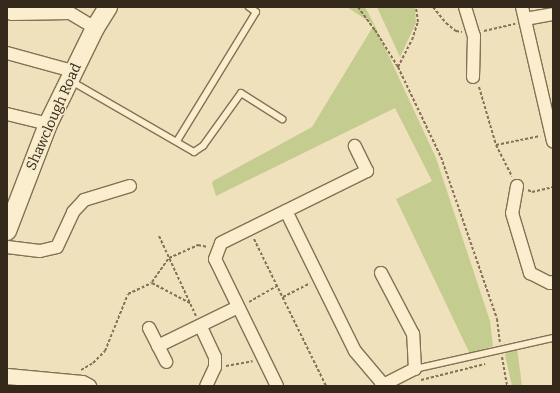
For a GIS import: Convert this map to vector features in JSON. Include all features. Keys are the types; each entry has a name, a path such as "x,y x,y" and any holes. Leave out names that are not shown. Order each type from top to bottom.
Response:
{"main road":[{"name":"Shawclough Road","path":"7,231 12,204 48,124 95,28 108,7"}],"street":[{"path":"465,7 474,34 473,77"},
{"path":"7,12 12,14 70,13 95,28"},
{"path":"552,138 524,16 553,14"},
{"path":"7,53 71,76"},
{"path":"7,114 48,124"},
{"path":"278,386 215,259 221,243 367,171 355,146"},
{"path":"7,247 40,251 57,247 73,212 84,200 130,186"},
{"path":"517,186 512,213 530,273 550,283 553,282"},
{"path":"286,211 355,351 382,385 415,368 413,334 381,273"},
{"path":"158,346 238,307"},
{"path":"201,326 215,357 216,367 206,386"},
{"path":"149,328 166,362"},
{"path":"7,376 82,383 88,386"}],"lane":[{"path":"177,141 256,12 249,7"},
{"path":"71,76 194,152 204,146 241,93 282,119"},
{"path":"415,368 553,338"}],"path":[{"path":"358,7 375,30 398,67 441,157 497,319 507,386"},
{"path":"398,67 412,40 418,22 416,7"},
{"path":"433,7 446,23 456,31 474,34 524,16"},
{"path":"473,77 478,85 496,145 517,186 532,192 553,187"},
{"path":"496,145 552,138"},
{"path":"249,229 326,386"},
{"path":"159,236 201,326"},
{"path":"80,370 92,363 104,351 128,294 152,283 169,258 198,245 219,249"},
{"path":"283,297 319,278"},
{"path":"152,283 190,302"},
{"path":"238,307 277,286"},
{"path":"216,367 264,359"},
{"path":"415,368 418,380 485,364"}],"green space":[{"path":"347,7 365,7 374,24 436,158 490,321 493,346 470,354 396,199 432,181 395,108 216,196 212,183 213,181 312,127 374,25"},
{"path":"377,7 414,7 415,9 416,23 400,57"},
{"path":"517,348 522,386 512,386 505,355 508,351"}]}
